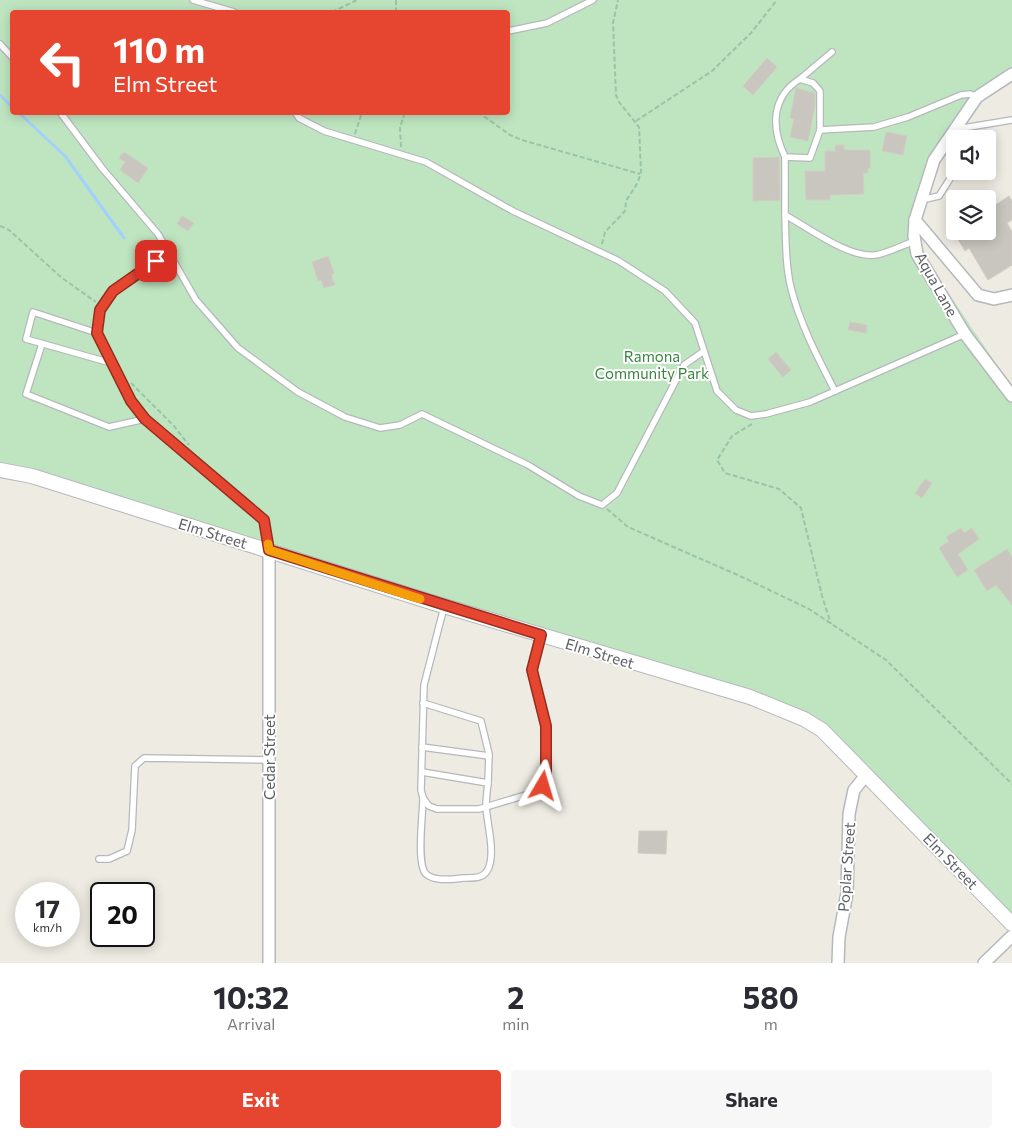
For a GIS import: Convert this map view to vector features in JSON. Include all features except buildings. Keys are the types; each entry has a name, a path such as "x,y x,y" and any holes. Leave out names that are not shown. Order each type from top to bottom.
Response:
{"street":[{"name":"Aqua Lane","path":"1012,74 977,96 960,125 934,160 915,220 915,241 918,254 965,334 1012,396"},
{"path":"915,220 978,295 994,299 1012,295"},
{"name":"Elm Street","path":"0,470 32,476 444,606 750,698 804,719 822,730 1012,924"},
{"name":"Cedar Street","path":"269,550 269,963"},
{"name":"Poplar Street","path":"838,963 839,937 847,892 849,814 854,790 866,775"},
{"path":"984,963 1012,936"}],"lane":[{"path":"192,0 227,10"},
{"path":"510,31 547,23 592,0"},
{"path":"0,44 10,55"},
{"path":"832,52 800,79 788,86 778,100 774,116 784,157 786,263 791,288 809,339 835,391"},
{"path":"784,157 810,158 820,130 820,91 813,83 800,79"},
{"path":"820,130 874,127 908,117 961,95 970,94 977,96"},
{"path":"62,115 102,168 158,234 196,300 238,348 298,392 345,417 380,428 400,425 422,414 528,465 579,496 602,505 617,493 684,365 704,351"},
{"path":"296,115 324,131 426,162 513,211 619,261 665,291 695,323 717,391 736,410 751,416 810,402 965,334"},
{"path":"960,130 960,125 1012,120"},
{"path":"921,200 939,196 949,180"},
{"path":"785,215 851,252 864,255 882,253 915,241"},
{"path":"170,253 142,269 113,291 102,307 97,333 131,401 145,419 264,520 269,550"},
{"path":"97,333 33,312 26,340 111,363"},
{"path":"42,344 26,394 109,427 145,419"},
{"path":"423,703 481,722 489,756 486,806 490,854 489,866 485,874 478,878 440,879 426,873 422,867 423,703 430,656 444,606"},
{"path":"423,798 429,806 436,809 479,809 534,794 543,786 546,772 546,726 532,670 541,635"},
{"path":"422,747 489,756"},
{"path":"99,859 109,859 126,851 132,830 135,766 138,761 144,758 269,760"},
{"path":"422,772 488,783"}],"path":[{"path":"336,10 357,0"},
{"path":"600,252 605,232 624,211 626,201 638,182 640,174 641,147 639,127 616,95 613,23 618,0"},
{"path":"636,121 712,71 751,33 777,0"},
{"path":"353,140 361,115"},
{"path":"402,154 400,128 404,115"},
{"path":"482,115 516,138 640,174"},
{"path":"0,226 9,230 62,278 102,307"},
{"path":"130,382 188,442 189,457"},
{"path":"756,415 756,422 732,436 717,460 725,473 779,489 801,508 822,596 832,624"},
{"path":"602,505 628,528 740,576 808,609 886,660 1012,784"}],"green space":[{"name":"Ramona Community Park","path":"0,0 1012,0 1012,74 990,87 955,130 946,130 946,140 939,149 915,224 923,256 1012,387 1012,924 804,719 0,470"}],"waterway":[{"path":"0,95 10,105"},
{"path":"21,115 65,156 124,238"}],"slow traffic":[{"path":"268,544 269,550 420,599"}],"route":[{"path":"156,261 113,291 100,310 97,333 131,401 145,419 165,437 264,520 269,550 541,635 532,670 546,726 546,772 543,786"}]}
